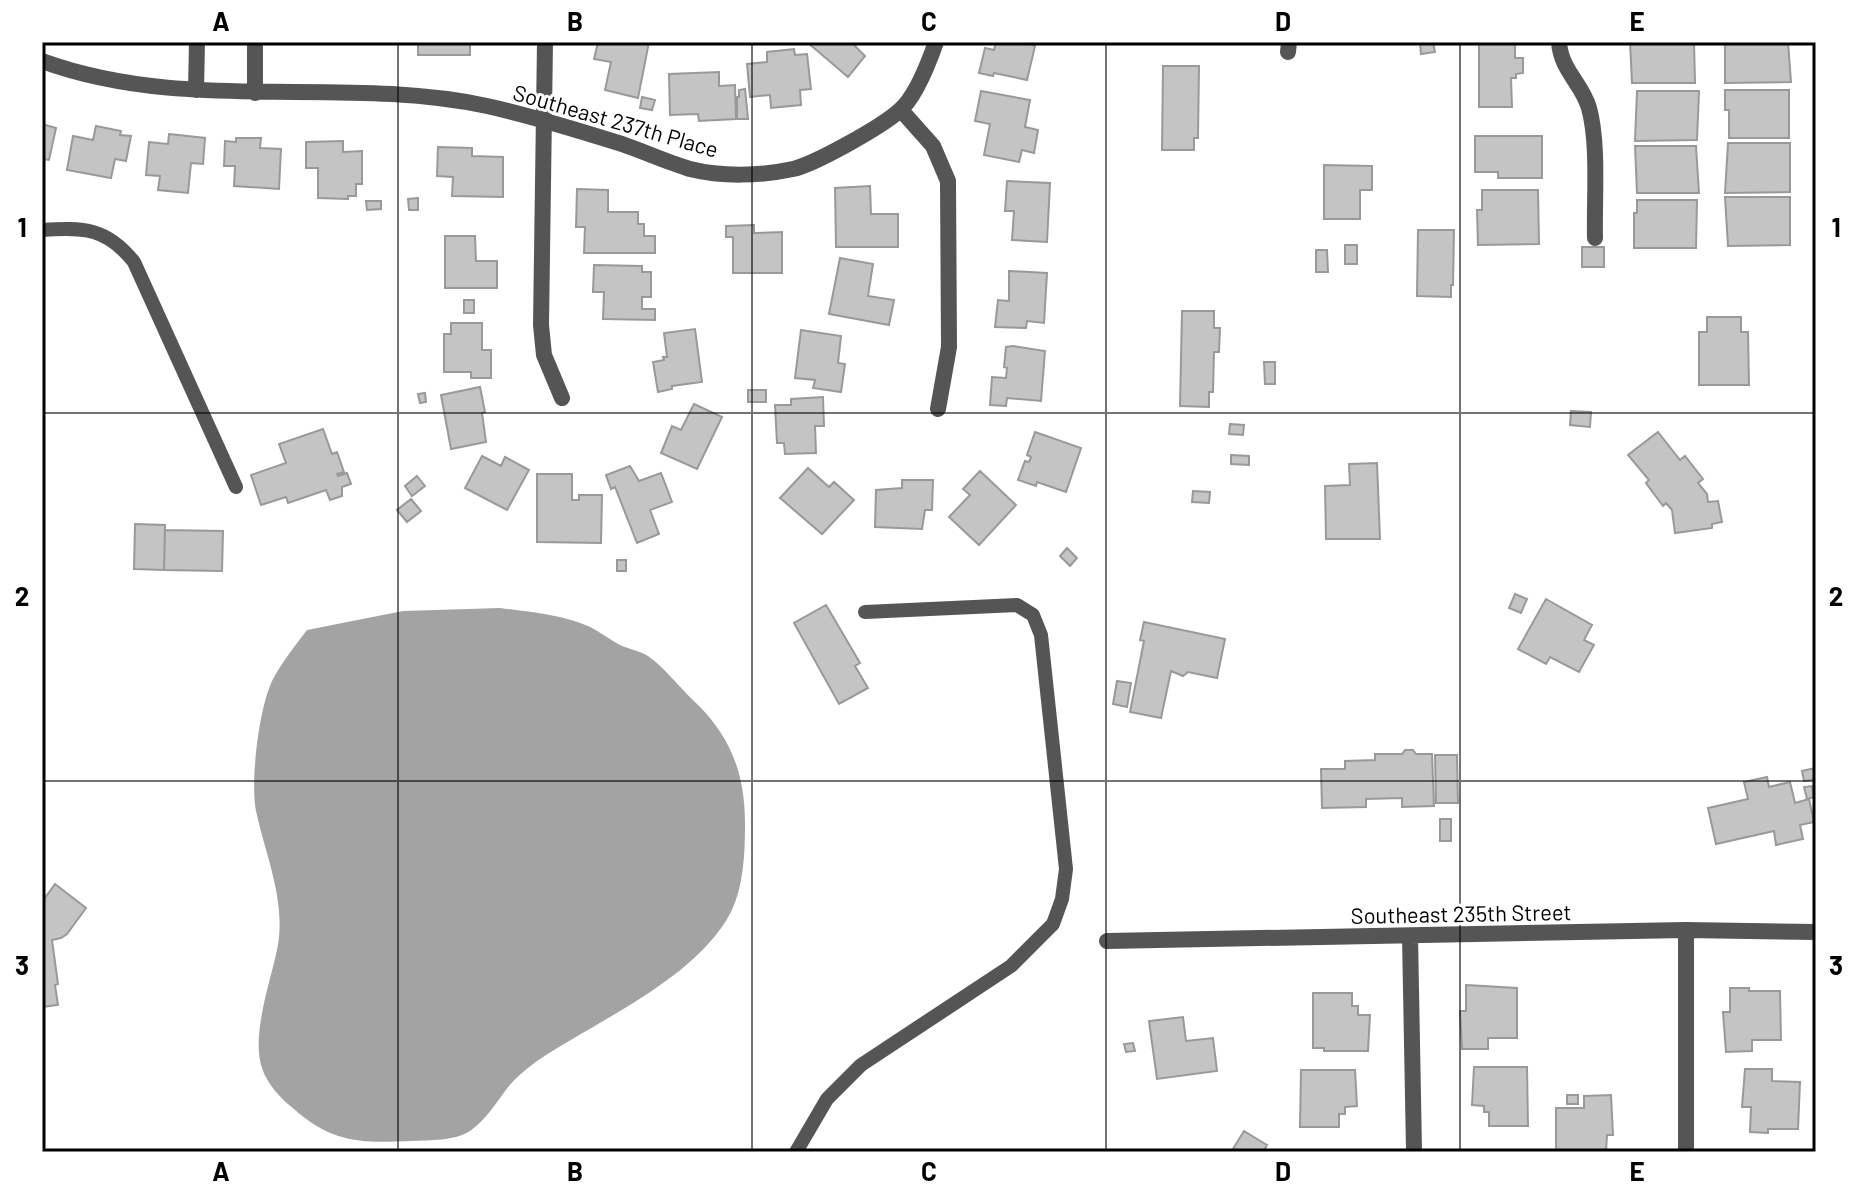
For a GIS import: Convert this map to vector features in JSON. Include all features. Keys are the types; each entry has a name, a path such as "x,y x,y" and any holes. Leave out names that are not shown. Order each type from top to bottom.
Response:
{"street":[{"path":"196,90 197,42"},
{"path":"255,42 255,93"},
{"path":"545,42 541,325 544,355 562,398"},
{"path":"936,42 927,66 901,110 933,146 948,181 949,347 938,409"},
{"path":"1559,42 1561,61 1588,104 1592,123 1595,238"},
{"name":"Southeast 237th Place","path":"42,61 125,83 255,93 398,95 483,105 544,119 692,169 741,175 795,169 850,143 901,110"},
{"path":"1686,930 1686,1152"},
{"name":"Southeast 235th Street","path":"1107,941 1686,930 1816,932"},
{"path":"1410,936 1414,1150"}],"lane":[{"path":"42,230 87,229 120,244 134,262 236,487"},
{"path":"796,1152 827,1099 861,1065 1011,966 1042,936 1053,924 1062,899 1066,869 1041,635 1033,615 1017,605 865,612"}],"shaded area":[{"path":"500,608 577,622 620,645 645,654 708,716 734,758 742,789 744,857 735,902 715,936 694,958 644,996 537,1061 512,1083 470,1131 434,1140 394,1142 349,1139 308,1121 279,1096 264,1074 259,1055 260,1025 279,932 274,880 254,798 257,744 268,691 280,666 307,630 403,611"}],"building":[{"path":"418,42 470,42 470,55 418,55"},
{"path":"598,42 649,42 638,98 605,90 611,62 594,59"},
{"path":"807,42 851,42 865,56 848,77"},
{"path":"996,42 1032,42 1035,46 1027,80 979,73 985,48 994,50"},
{"path":"1433,42 1435,52 1421,54 1420,43"},
{"path":"1479,42 1515,42 1515,58 1523,58 1523,73 1511,78 1512,107 1479,107"},
{"path":"1630,42 1694,42 1695,83 1632,83"},
{"path":"1725,42 1788,42 1791,82 1725,83"},
{"path":"794,49 795,55 807,54 811,89 800,90 801,105 771,108 770,95 750,97 747,64 767,62 767,52"},
{"path":"1163,66 1199,66 1198,138 1194,138 1194,150 1162,150"},
{"path":"719,72 719,86 735,85 736,119 699,121 698,114 670,115 669,74"},
{"path":"745,89 748,119 737,119 737,97 739,90"},
{"path":"1725,90 1789,90 1789,138 1729,138"},
{"path":"981,91 1030,100 1025,127 1038,130 1034,153 1022,150 1019,162 984,155 990,124 975,121"},
{"path":"1637,91 1699,91 1697,140 1635,141"},
{"path":"642,97 655,100 652,110 640,108"},
{"path":"42,124 56,128 49,160 42,159"},
{"path":"96,126 131,136 126,161 115,159 111,178 67,170 73,136 93,140"},
{"path":"169,134 205,138 203,164 191,163 188,193 158,190 160,176 146,175 149,142 168,144"},
{"path":"1475,136 1542,136 1542,178 1498,178 1498,172 1475,172"},
{"path":"236,138 261,138 260,148 281,149 279,189 234,186 235,166 224,166 225,141 236,142"},
{"path":"343,141 343,152 362,151 362,184 356,184 356,196 348,196 348,199 318,198 318,168 306,168 306,142"},
{"path":"1728,143 1790,143 1790,192 1725,193"},
{"path":"1635,146 1696,146 1699,193 1637,193"},
{"path":"438,147 472,148 472,156 503,157 503,197 452,196 453,177 437,176"},
{"path":"1324,165 1372,166 1372,190 1360,190 1360,219 1324,219"},
{"path":"1007,181 1050,183 1047,242 1012,240 1014,211 1005,211"},
{"path":"870,186 871,214 898,214 898,247 836,247 835,188"},
{"path":"577,189 608,190 608,212 638,212 638,224 644,224 644,236 655,236 655,253 584,253 585,227 576,227"},
{"path":"1482,190 1538,190 1539,244 1478,245 1477,210 1482,210"},
{"path":"1725,197 1790,197 1790,245 1728,246"},
{"path":"418,198 418,210 409,210 408,199"},
{"path":"1637,200 1697,200 1696,248 1634,248"},
{"path":"366,201 381,201 381,209 367,210"},
{"path":"754,225 754,233 782,232 782,273 733,273 733,237 726,237 726,226"},
{"path":"1418,230 1454,230 1451,297 1417,296"},
{"path":"445,236 475,236 476,261 497,261 497,288 445,288"},
{"path":"1345,245 1357,245 1357,264 1345,264"},
{"path":"1582,247 1604,247 1604,267 1582,267"},
{"path":"1316,250 1327,250 1328,272 1316,272"},
{"path":"840,258 873,264 868,296 894,300 889,325 829,314"},
{"path":"594,265 642,266 642,272 651,272 651,297 642,297 642,309 655,309 655,320 603,319 604,292 593,292"},
{"path":"1009,271 1047,273 1044,323 1027,321 1026,328 995,327 998,300 1009,301"},
{"path":"464,300 474,300 474,313 464,313"},
{"path":"1182,311 1214,311 1214,328 1220,328 1219,352 1214,352 1213,392 1209,392 1209,407 1180,406"},
{"path":"1707,317 1741,317 1741,332 1748,332 1749,385 1699,385 1699,332 1707,332"},
{"path":"451,323 482,323 482,350 491,350 491,378 471,378 471,372 444,372 444,334 451,334"},
{"path":"695,329 702,382 672,386 672,389 658,392 653,362 667,357 664,333"},
{"path":"801,330 841,336 838,363 845,364 841,392 813,388 815,380 795,378"},
{"path":"1006,347 1045,351 1041,401 1007,398 1006,406 990,405 992,377 1006,378"},
{"path":"1264,362 1275,362 1275,384 1265,384"},
{"path":"480,387 486,442 451,449 441,395"},
{"path":"748,390 766,390 766,402 748,402"},
{"path":"425,393 426,402 420,403 418,394"},
{"path":"823,397 824,426 815,426 816,453 785,454 784,443 777,443 775,405 791,405 791,399"},
{"path":"694,404 722,417 697,469 661,453 672,426 681,430"},
{"path":"1571,411 1591,412 1590,427 1570,425"},
{"path":"1230,424 1244,425 1243,435 1229,434"},
{"path":"323,429 332,454 337,452 344,472 338,476 347,473 351,484 342,487 342,496 330,500 326,490 288,503 286,497 261,505 251,475 286,463 279,444"},
{"path":"1035,432 1081,448 1066,492 1037,482 1036,486 1018,480 1025,461 1029,462 1031,457 1027,455"},
{"path":"1658,432 1680,460 1685,456 1703,479 1698,483 1707,494 1708,502 1718,501 1722,522 1712,524 1712,528 1675,533 1672,510 1666,503 1663,506 1646,483 1649,480 1628,455"},
{"path":"1231,455 1249,456 1249,465 1231,464"},
{"path":"482,456 501,466 505,457 529,470 507,510 465,488"},
{"path":"1377,463 1380,539 1326,539 1325,486 1350,485 1349,464"},
{"path":"630,466 639,481 661,473 672,502 650,510 659,534 637,543 615,487 611,489 606,475"},
{"path":"808,468 829,487 834,482 854,500 822,534 780,498"},
{"path":"980,471 1016,505 979,545 949,517 970,495 963,489"},
{"path":"537,474 572,474 572,500 579,500 579,495 602,495 601,543 537,542"},
{"path":"417,476 425,486 412,496 405,486"},
{"path":"902,480 933,480 932,510 925,510 922,529 875,527 876,490 902,488"},
{"path":"1193,491 1210,492 1209,503 1192,502"},
{"path":"411,499 421,511 407,522 397,510"},
{"path":"135,524 165,525 164,570 134,569"},
{"path":"165,530 223,531 222,571 164,570"},
{"path":"1067,548 1077,558 1070,566 1060,556"},
{"path":"617,560 626,560 626,571 617,571"},
{"path":"1515,594 1527,599 1521,613 1509,608"},
{"path":"1546,599 1592,625 1584,640 1594,645 1579,672 1550,657 1546,664 1518,649"},
{"path":"826,605 860,663 855,666 868,688 839,704 794,623"},
{"path":"1144,622 1225,639 1217,678 1188,672 1183,676 1171,671 1161,718 1130,712 1144,641 1140,640"},
{"path":"1117,681 1131,683 1127,707 1113,704"},
{"path":"1405,750 1432,754 1434,806 1402,807 1402,798 1366,799 1366,807 1322,808 1321,769 1345,769 1345,761 1375,760 1375,754 1402,754"},
{"path":"1435,755 1457,755 1458,803 1436,803"},
{"path":"1815,768 1816,779 1804,781 1802,771"},
{"path":"1767,777 1769,787 1790,782 1795,803 1809,799 1814,822 1800,825 1803,839 1776,845 1774,831 1716,844 1708,808 1748,799 1744,782"},
{"path":"1812,786 1814,797 1807,799 1804,787"},
{"path":"1440,819 1451,819 1451,841 1440,841"},
{"path":"55,884 86,908 67,934 52,940 58,1005 42,1007 42,902"},
{"path":"1466,985 1517,988 1517,1038 1488,1038 1488,1049 1462,1049 1460,1011 1466,1011"},
{"path":"1730,988 1780,991 1781,1040 1752,1040 1752,1051 1726,1052 1723,1012 1730,1012"},
{"path":"1313,993 1352,993 1352,1006 1358,1006 1358,1015 1370,1015 1368,1051 1313,1048"},
{"path":"1183,1017 1186,1041 1213,1038 1217,1071 1157,1079 1149,1021"},
{"path":"1133,1043 1135,1051 1126,1052 1124,1044"},
{"path":"1474,1067 1527,1067 1528,1126 1489,1126 1489,1112 1484,1112 1484,1106 1472,1105"},
{"path":"1745,1069 1772,1069 1772,1081 1800,1082 1798,1129 1750,1132 1751,1107 1742,1107"},
{"path":"1301,1070 1355,1070 1357,1106 1345,1107 1345,1114 1339,1114 1339,1127 1300,1127"},
{"path":"1567,1095 1578,1095 1578,1104 1567,1104"},
{"path":"1611,1095 1613,1135 1607,1135 1606,1152 1556,1152 1556,1108 1584,1108 1584,1096"},
{"path":"1244,1131 1267,1145 1263,1152 1231,1152"}]}
